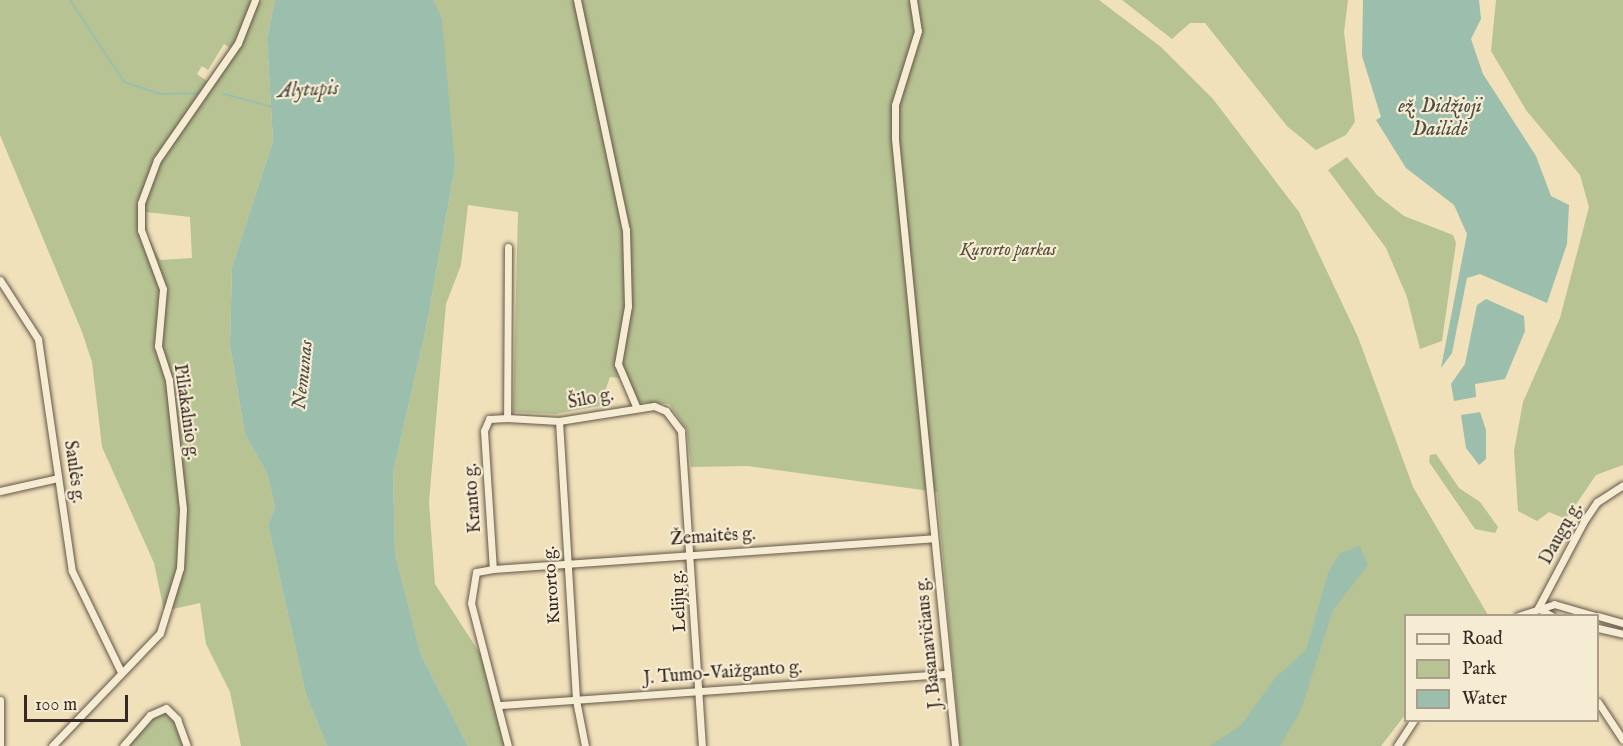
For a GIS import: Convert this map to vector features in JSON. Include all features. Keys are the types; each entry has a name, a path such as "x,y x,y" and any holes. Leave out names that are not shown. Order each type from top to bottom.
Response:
{"street":[{"name":"Piliakalnio g.","path":"52,746 120,670 160,633 184,533 169,380 158,346 163,288 141,230 141,203 157,160 238,43 255,0"},
{"path":"577,0 626,230 628,306 618,364 636,406"},
{"name":"J. Basanavičiaus g.","path":"913,0 918,26 894,105 895,139 954,746"},
{"path":"507,418 508,247"},
{"name":"Saulės g.","path":"0,280 38,339 72,571 120,670"},
{"name":"Šilo g.","path":"507,418 559,421 636,406 666,411 675,422"},
{"name":"Kranto g.","path":"493,569 484,430 489,419 507,418"},
{"name":"Kurorto g.","path":"559,421 576,700 585,746"},
{"name":"Lelijų g.","path":"675,422 683,440 693,554 702,746"},
{"path":"0,490 58,478"},
{"name":"Daugų g.","path":"1538,608 1591,511 1623,485"},
{"name":"Žemaitės g.","path":"493,569 934,538"},
{"path":"493,569 476,572 471,603 501,705 508,746"},
{"path":"1521,614 1554,604 1589,614"},
{"path":"1538,608 1541,614"},
{"path":"1538,608 1550,614"},
{"path":"1599,617 1623,623"},
{"path":"1599,628 1623,634"},
{"name":"J. Tumo-Vaižganto g.","path":"501,705 948,674"},
{"path":"0,700 0,746"},
{"path":"1599,704 1623,740"},
{"path":"123,746 150,715 166,708 177,719 187,746"},
{"path":"1399,745 1413,722"}],"green space":[{"path":"0,0 275,0 267,39 273,141 232,267 230,345 245,435 267,473 275,507 268,525 306,695 327,746 241,746 230,692 206,644 200,603 164,611 154,563 102,447 92,362 82,332 0,135","holes":["224,44 230,48 207,81 197,74 202,66 208,70","146,212 190,217 192,258 160,260 147,235"]},
{"name":"Kurorto parkas","path":"433,0 1099,0 1161,47 1213,99 1299,212 1358,337 1413,487 1487,614 1404,614 1404,716 1381,746 960,746 937,492 748,466 691,467 687,430 669,404 637,402 621,378 610,377 600,406 556,414 513,412 518,212 468,205 461,265 446,304 429,502 435,584 481,655 508,746 468,746 421,655 395,553 393,473 426,329 455,167"},
{"path":"1122,0 1348,0 1344,32 1355,122 1346,135 1316,150 1287,126 1205,23 1190,23 1172,39"},
{"path":"1496,0 1623,0 1623,465 1596,475 1566,519 1549,512 1537,521 1518,511 1514,451 1523,402 1560,318 1589,207 1580,175 1526,110 1491,51"},
{"path":"1347,157 1377,195 1404,216 1453,235 1456,243 1442,341 1420,349 1407,297 1386,248 1328,170"},
{"path":"1436,454 1459,488 1480,502 1498,527 1495,533 1475,529 1429,462 1430,455"},
{"path":"160,712 174,717 184,746 127,746"}],"water":[{"name":"Nemunas","path":"275,0 433,0 442,19 455,167 426,329 393,473 395,553 421,655 468,746 327,746 306,695 268,525 275,507 267,473 245,435 230,345 232,267 273,141 267,39"},
{"name":"ež. Didžioji Dailidė","path":"1363,0 1479,0 1481,19 1471,39 1483,74 1536,156 1551,196 1569,205 1567,244 1547,303 1480,274 1467,278 1452,353 1441,368 1467,234 1454,205 1406,168 1376,120 1381,117 1362,56"},
{"path":"1486,299 1524,316 1525,331 1505,379 1475,384 1476,397 1454,401 1451,384 1465,364 1477,305"},
{"path":"1480,412 1486,430 1486,459 1479,465 1466,448 1461,415"},
{"path":"1360,546 1368,565 1333,610 1301,710 1280,746 1210,746 1241,725 1276,677 1306,650 1328,573 1340,553"}],"waterway":[{"name":"Alytupis","path":"70,0 124,82 160,94 199,93"},
{"name":"Alytupis","path":"224,94 273,107"}]}
